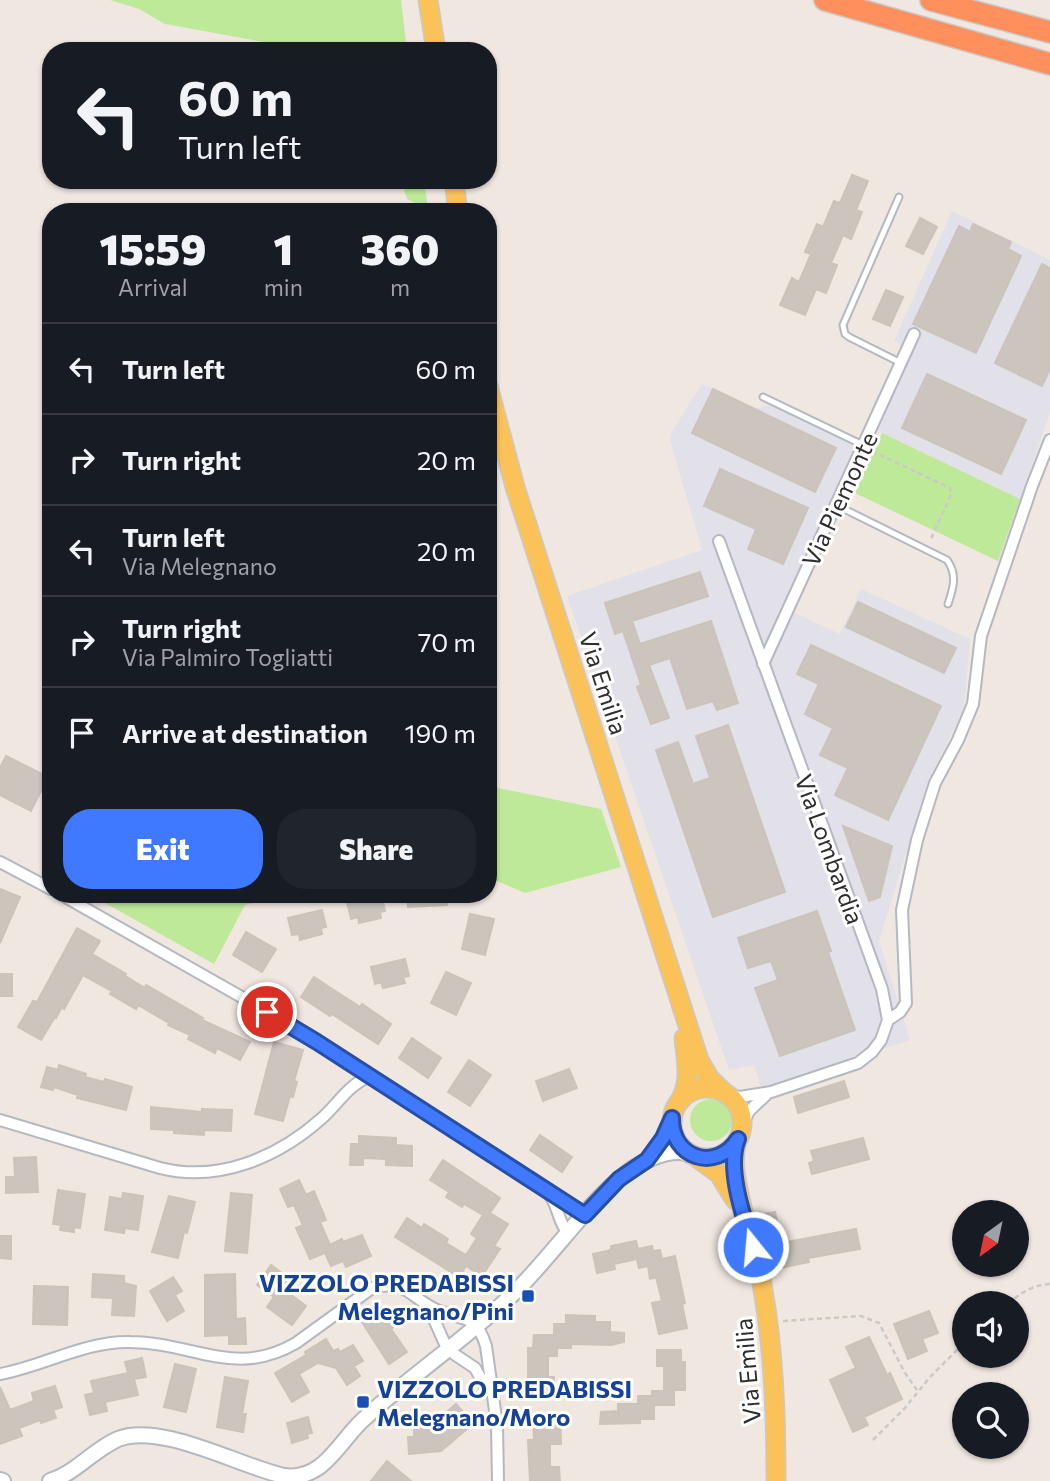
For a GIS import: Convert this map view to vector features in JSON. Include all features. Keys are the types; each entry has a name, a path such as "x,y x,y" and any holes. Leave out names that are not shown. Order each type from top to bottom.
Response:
{"highway":[{"path":"825,0 1050,64"},
{"path":"931,0 1050,32"}],"main road":[{"path":"428,0 435,42"},
{"name":"Via Emilia","path":"497,420 515,487 677,993 702,1065 713,1083 727,1095"},
{"name":"Via Emilia","path":"676,1110 686,1088 688,1070 677,993"},
{"path":"701,1089 715,1089 727,1095 739,1110 739,1133 729,1150 709,1158 692,1155 683,1149 676,1139 676,1110 688,1094 701,1089"},
{"name":"Via Emilia","path":"739,1133 734,1160 744,1218 759,1266 769,1322 775,1388 776,1481"},
{"name":"Via Emilia","path":"692,1155 710,1165 723,1179 744,1218"}],"street":[{"name":"Via Piemonte","path":"763,664 914,334"},
{"path":"727,1095 745,1097 771,1092 858,1063 872,1052 881,1040 888,1020 900,1012 906,1003 902,911 917,840 935,783 973,704 981,636 1050,440"},
{"name":"Via Lombardia","path":"719,541 882,989 888,1020"},
{"path":"0,862 42,884"},
{"path":"76,903 282,1020 585,1215"},
{"path":"0,1120 174,1172 201,1173 241,1165 274,1152 321,1118 356,1082 370,1076"},
{"path":"739,1133 755,1104 771,1092"},
{"path":"50,1481 64,1476 117,1440 143,1434 172,1439 274,1474 288,1477 307,1475 327,1462 362,1420 514,1292 619,1179 647,1160 663,1138 676,1110"},
{"path":"647,1160 680,1152 692,1155"},
{"path":"548,1193 553,1198 560,1222 568,1233"},
{"path":"0,1374 120,1342 159,1344 228,1359 255,1359 285,1350 372,1288 382,1285 400,1287 434,1308 467,1318 476,1326 486,1346 497,1425 498,1481"},
{"path":"423,1300 448,1349 475,1368 493,1402"}],"lane":[{"path":"899,197 843,325 843,331 849,337 901,363"},
{"path":"763,397 863,446"},
{"path":"836,505 940,555 951,566 954,583 948,604"}],"path":[{"path":"863,446 950,488 951,495 926,548"},
{"path":"1026,1291 1050,1284"},
{"path":"769,1322 861,1316 872,1319 878,1323 917,1390"},
{"path":"873,1440 952,1355"}],"shaded area":[{"path":"952,211 1050,260 1050,413 1020,499 874,429 910,349 894,341"},
{"path":"702,384 753,409 770,405 864,450 790,611 840,634 861,589 970,639 964,708 929,779 879,941 910,1040 761,1088 754,1065 729,1070 567,596 702,550 670,440 671,433"}],"green space":[{"path":"110,0 401,0 406,42 264,42 165,24 139,9"},
{"path":"404,189 425,189 427,203 415,203 407,199"},
{"path":"882,433 1020,499 998,561 855,493"},
{"path":"497,788 601,809 621,867 525,893 497,881"},
{"path":"105,903 253,903 245,905 214,964"},
{"path":"711,1099 726,1105 732,1120 726,1135 711,1141 696,1135 690,1120 696,1105"}],"building":[{"path":"852,175 868,181 856,210 862,212 851,239 843,235 831,263 837,265 826,293 816,289 805,315 780,305 792,278 799,282 811,254 805,252 817,224 823,227 834,201 840,203"},
{"path":"920,218 937,227 923,254 906,246"},
{"path":"973,224 1011,242 1008,249 1021,256 976,353 913,324 959,226 970,232"},
{"path":"1042,264 1050,268 1050,369 1042,386 995,363"},
{"path":"886,290 903,297 890,326 873,319"},
{"path":"927,374 1026,420 1001,474 902,428"},
{"path":"713,389 836,448 815,492 692,433"},
{"path":"720,469 808,508 783,564 748,549 756,529 704,506"},
{"path":"700,572 708,596 632,621 640,644 711,621 738,703 717,710 713,701 687,709 670,658 649,665 669,718 651,724 637,687 641,685 623,631 615,634 605,603"},
{"path":"858,602 956,648 944,673 846,627"},
{"path":"811,645 941,706 888,820 835,795 848,768 820,755 833,728 805,714 819,684 797,674"},
{"path":"728,725 785,892 713,917 656,750 678,742 693,784 710,778 696,736"},
{"path":"6,756 42,774 42,789 31,811 0,795 0,768"},
{"path":"843,826 892,846 880,897 869,901"},
{"path":"0,889 20,897 0,943"},
{"path":"347,903 383,903 385,911 380,912 381,918 359,923 358,917 351,919"},
{"path":"408,903 447,905 408,907"},
{"path":"322,910 326,927 321,928 322,934 300,940 299,934 292,935 288,918"},
{"path":"817,911 855,1030 780,1056 755,988 778,980 771,961 748,968 738,938"},
{"path":"470,914 494,919 485,955 462,949"},
{"path":"77,928 100,941 92,954 126,974 125,976 145,988 146,985 203,1018 202,1020 250,1042 240,1060 217,1048 215,1053 188,1039 190,1035 168,1025 169,1023 138,1005 136,1009 110,994 112,991 83,975 64,1009 62,1007 41,1040 18,1027 33,1001 37,1002"},
{"path":"246,932 276,949 262,972 233,955"},
{"path":"405,959 409,976 403,977 405,983 383,988 381,982 375,984 371,967"},
{"path":"446,972 471,983 456,1015 431,1003"},
{"path":"0,974 12,974 12,996 0,996"},
{"path":"314,977 391,1024 378,1044 301,997"},
{"path":"412,1038 441,1058 428,1078 399,1058"},
{"path":"274,1042 303,1050 294,1081 297,1082 293,1097 290,1096 283,1121 255,1114"},
{"path":"469,1060 491,1075 470,1106 448,1092"},
{"path":"59,1065 86,1074 85,1077 104,1082 105,1079 132,1087 126,1110 77,1098 78,1095 54,1087 53,1090 41,1087 47,1067 58,1070"},
{"path":"569,1069 577,1088 543,1101 536,1081"},
{"path":"844,1081 849,1097 798,1113 794,1097"},
{"path":"151,1107 202,1112 202,1109 232,1110 231,1131 204,1130 204,1135 151,1129"},
{"path":"540,1135 572,1157 562,1172 530,1150"},
{"path":"359,1136 396,1138 396,1145 412,1146 412,1166 386,1165 386,1159 363,1158 363,1165 350,1165 351,1144 359,1144"},
{"path":"863,1138 869,1159 812,1174 809,1163 814,1161 811,1151"},
{"path":"36,1157 38,1192 6,1193 6,1177 15,1177 14,1158"},
{"path":"443,1160 500,1198 490,1213 508,1224 494,1246 500,1249 482,1276 466,1266 459,1277 395,1237 407,1218 422,1228 424,1224 448,1239 446,1243 466,1255 477,1238 471,1234 483,1215 446,1197 449,1192 430,1180"},
{"path":"299,1180 306,1195 314,1191 326,1220 320,1222 330,1245 342,1239 343,1242 362,1235 371,1256 346,1267 343,1261 331,1266 325,1253 310,1259 296,1228 303,1225 294,1205 288,1207 280,1189"},
{"path":"58,1190 85,1194 80,1228 74,1227 74,1232 60,1230 61,1225 53,1224"},
{"path":"123,1193 143,1196 138,1230 125,1228 124,1233 105,1230 110,1197 122,1199"},
{"path":"231,1193 252,1195 247,1253 225,1251"},
{"path":"169,1196 195,1202 178,1258 152,1252"},
{"path":"775,1212 782,1243 856,1229 860,1249 808,1258 809,1262 771,1270 758,1215"},
{"path":"0,1236 11,1236 11,1259 0,1258"},
{"path":"636,1241 638,1249 652,1246 653,1251 660,1250 662,1259 675,1256 685,1303 682,1304 687,1328 659,1334 652,1303 662,1301 656,1277 650,1279 648,1266 639,1268 637,1259 614,1264 615,1269 597,1273 593,1254 611,1250 611,1246"},
{"path":"271,1265 294,1282 287,1292 306,1306 292,1325 267,1307 274,1297 257,1285"},
{"path":"93,1274 124,1276 124,1283 136,1286 134,1316 112,1315 113,1298 92,1297"},
{"path":"235,1274 236,1319 245,1318 246,1344 229,1344 229,1335 205,1336 205,1275"},
{"path":"173,1277 182,1291 175,1295 184,1311 167,1321 150,1291"},
{"path":"34,1286 68,1287 67,1325 33,1324"},
{"path":"378,1305 407,1352 389,1364 360,1319"},
{"path":"929,1311 938,1333 922,1339 927,1351 908,1359 894,1324"},
{"path":"566,1315 595,1316 595,1322 610,1322 610,1332 624,1333 624,1342 611,1345 571,1344 571,1348 557,1348 557,1356 548,1356 548,1377 554,1377 554,1394 530,1393 528,1348 533,1348 534,1335 554,1335 554,1324 566,1324"},
{"path":"869,1337 902,1399 864,1417 868,1425 853,1432 830,1380 856,1368 846,1347"},
{"path":"326,1339 333,1351 338,1349 340,1352 353,1345 363,1361 354,1366 360,1376 347,1385 336,1368 318,1363 299,1374 309,1392 292,1402 275,1373 306,1355 305,1352"},
{"path":"657,1350 681,1350 681,1362 685,1362 685,1390 664,1390 664,1366 657,1366"},
{"path":"142,1358 146,1377 134,1379 138,1395 105,1402 107,1411 90,1415 85,1395 94,1393 91,1381 128,1373 125,1362"},
{"path":"175,1364 196,1369 186,1412 164,1407"},
{"path":"225,1377 248,1381 242,1414 246,1414 243,1432 217,1427"},
{"path":"55,1386 62,1407 53,1410 56,1418 41,1423 40,1420 19,1428 22,1436 0,1444 0,1387 10,1410 34,1401 32,1393"},
{"path":"652,1391 674,1391 674,1405 654,1405 654,1419 640,1419 640,1423 600,1424 601,1412 618,1411 618,1404 638,1404 638,1396 652,1396"},
{"path":"456,1404 473,1424 441,1451 409,1454 408,1437 414,1437 414,1429 429,1427"},
{"path":"560,1413 561,1444 550,1444 550,1467 559,1467 560,1481 530,1481 528,1440 534,1440 533,1414"},
{"path":"308,1417 312,1433 307,1434 308,1438 292,1443 287,1423"},
{"path":"387,1461 411,1481 371,1481"}],"place":[{"name":"VIZZOLO PREDABISSI Melegnano/Pini","path":"528,1296"},
{"name":"VIZZOLO PREDABISSI Melegnano/Moro","path":"363,1402"}],"route":[{"path":"267,1012 585,1215 619,1179 647,1160 663,1138 672,1118 673,1134 677,1141 685,1150 696,1156 709,1158 721,1155 738,1139 734,1154 737,1186 753,1247"}]}
